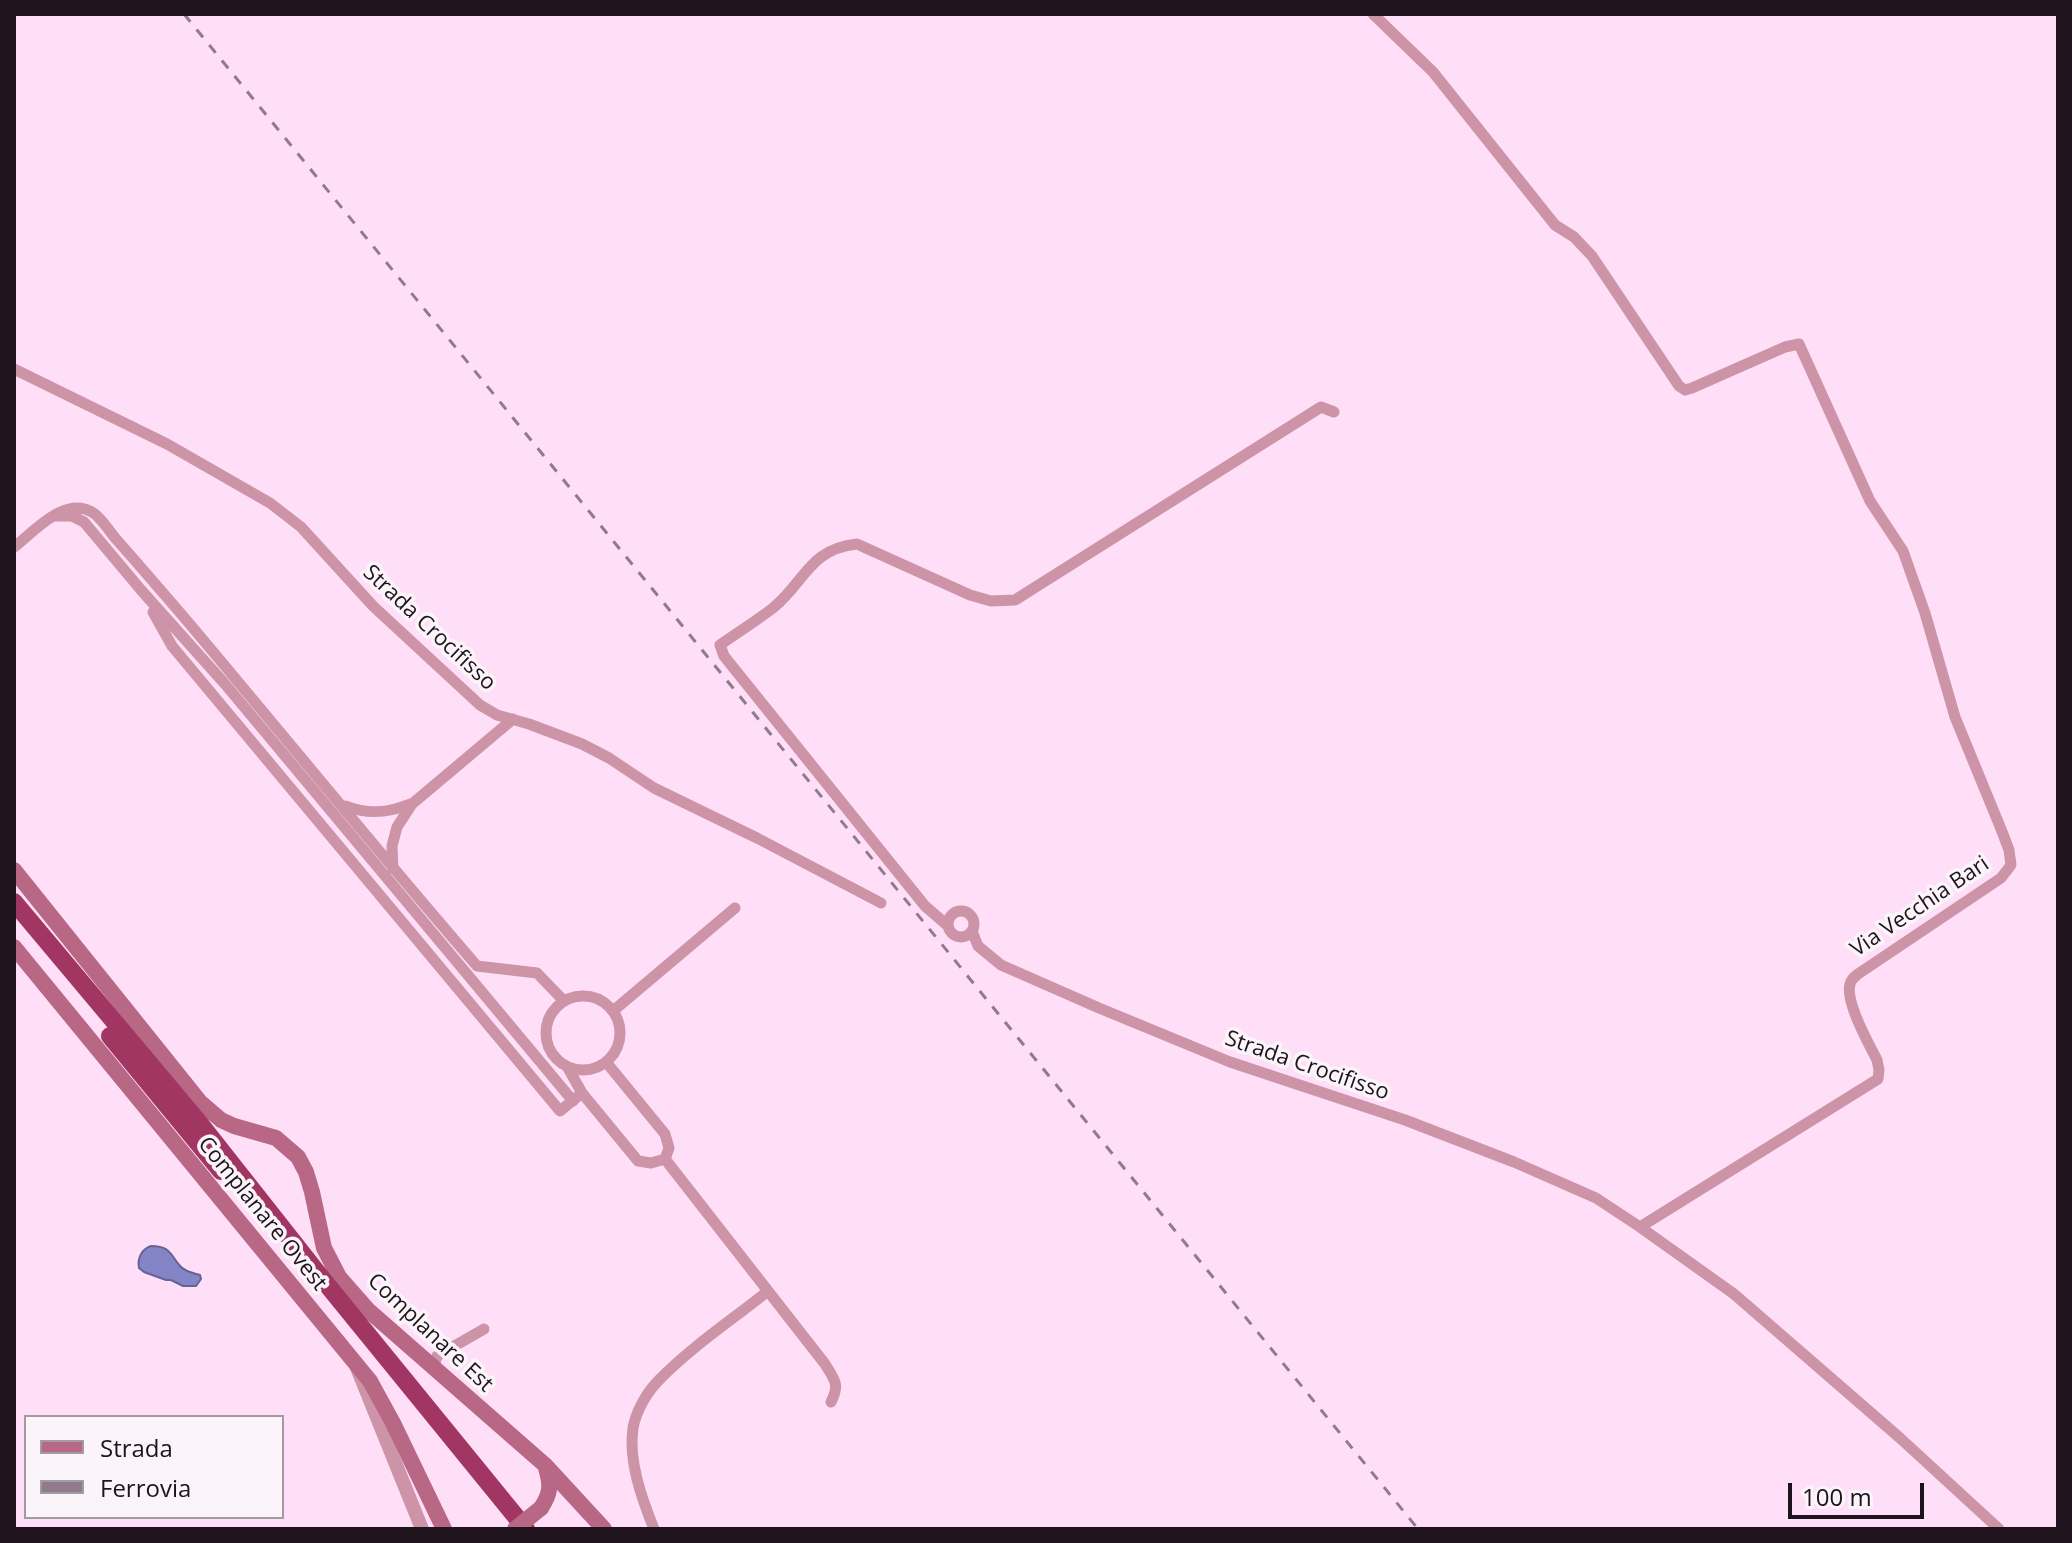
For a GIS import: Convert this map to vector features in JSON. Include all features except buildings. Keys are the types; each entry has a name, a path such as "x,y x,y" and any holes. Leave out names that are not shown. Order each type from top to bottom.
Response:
{"highway":[{"path":"14,902 201,1125 526,1529"},
{"path":"14,920 514,1529"}],"main road":[{"name":"Complanare Est","path":"14,870 200,1102 221,1120 276,1138 298,1157 312,1192 324,1248 339,1277 368,1310 545,1465 604,1529"},
{"name":"Complanare Ovest","path":"14,947 370,1381 444,1529"},
{"path":"541,1508 550,1491 545,1465"},
{"path":"514,1529 541,1508 555,1502 579,1502"}],"street":[{"name":"Via Vecchia Bari","path":"1373,14 1433,72 1555,225 1574,237 1592,256 1679,386 1685,390 1692,388 1785,347 1799,344 1870,501 1903,551 1925,613 1955,717 2009,850 2011,865 2001,878 1853,979 1849,994 1877,1060 1878,1079 1640,1227"},
{"name":"Strada Crocifisso","path":"14,369 167,444 270,503 301,527 373,606 480,705 497,715 582,744 654,788 881,903"},
{"path":"925,906 942,912 966,911 974,922 967,934 950,932 947,925 925,906 724,656 720,645 775,606 821,556 840,546 857,544 970,595 991,601 1015,600 1321,407 1334,412"},
{"path":"14,547 65,510 78,508 93,512 477,966 537,973 564,1001"},
{"path":"53,516 72,516 84,522 578,1097 638,1161 651,1163 665,1159"},
{"path":"393,869 392,846 397,827 412,804 513,719"},
{"path":"341,804 356,811 373,813 394,811 412,804"},
{"path":"613,1011 735,908"},
{"path":"947,925 949,917 957,911"},
{"name":"Strada Crocifisso","path":"967,934 1001,965 1099,1008 1230,1062 1405,1120 1514,1162 1596,1198 1640,1227"},
{"path":"574,997 596,998 613,1011 620,1032 619,1044 606,1062 588,1070 568,1068 550,1052 545,1030 548,1018 554,1008 564,1001 574,997"},
{"path":"606,1062 665,1134 669,1148 665,1159"},
{"path":"568,1068 578,1097"},
{"path":"665,1159 825,1364 835,1381 837,1392 831,1402"},
{"path":"1640,1227 1734,1294 1999,1529"},
{"path":"654,1529 638,1483 633,1455 633,1428 642,1402 657,1381 768,1291"},
{"path":"438,1371 435,1363 437,1356 484,1329"},
{"path":"354,1360 422,1529"}],"water":[{"path":"151,1246 166,1249 182,1268 200,1275 196,1286 183,1286 139,1268 141,1254"}],"railway":[{"path":"184,14 1418,1529"}]}
